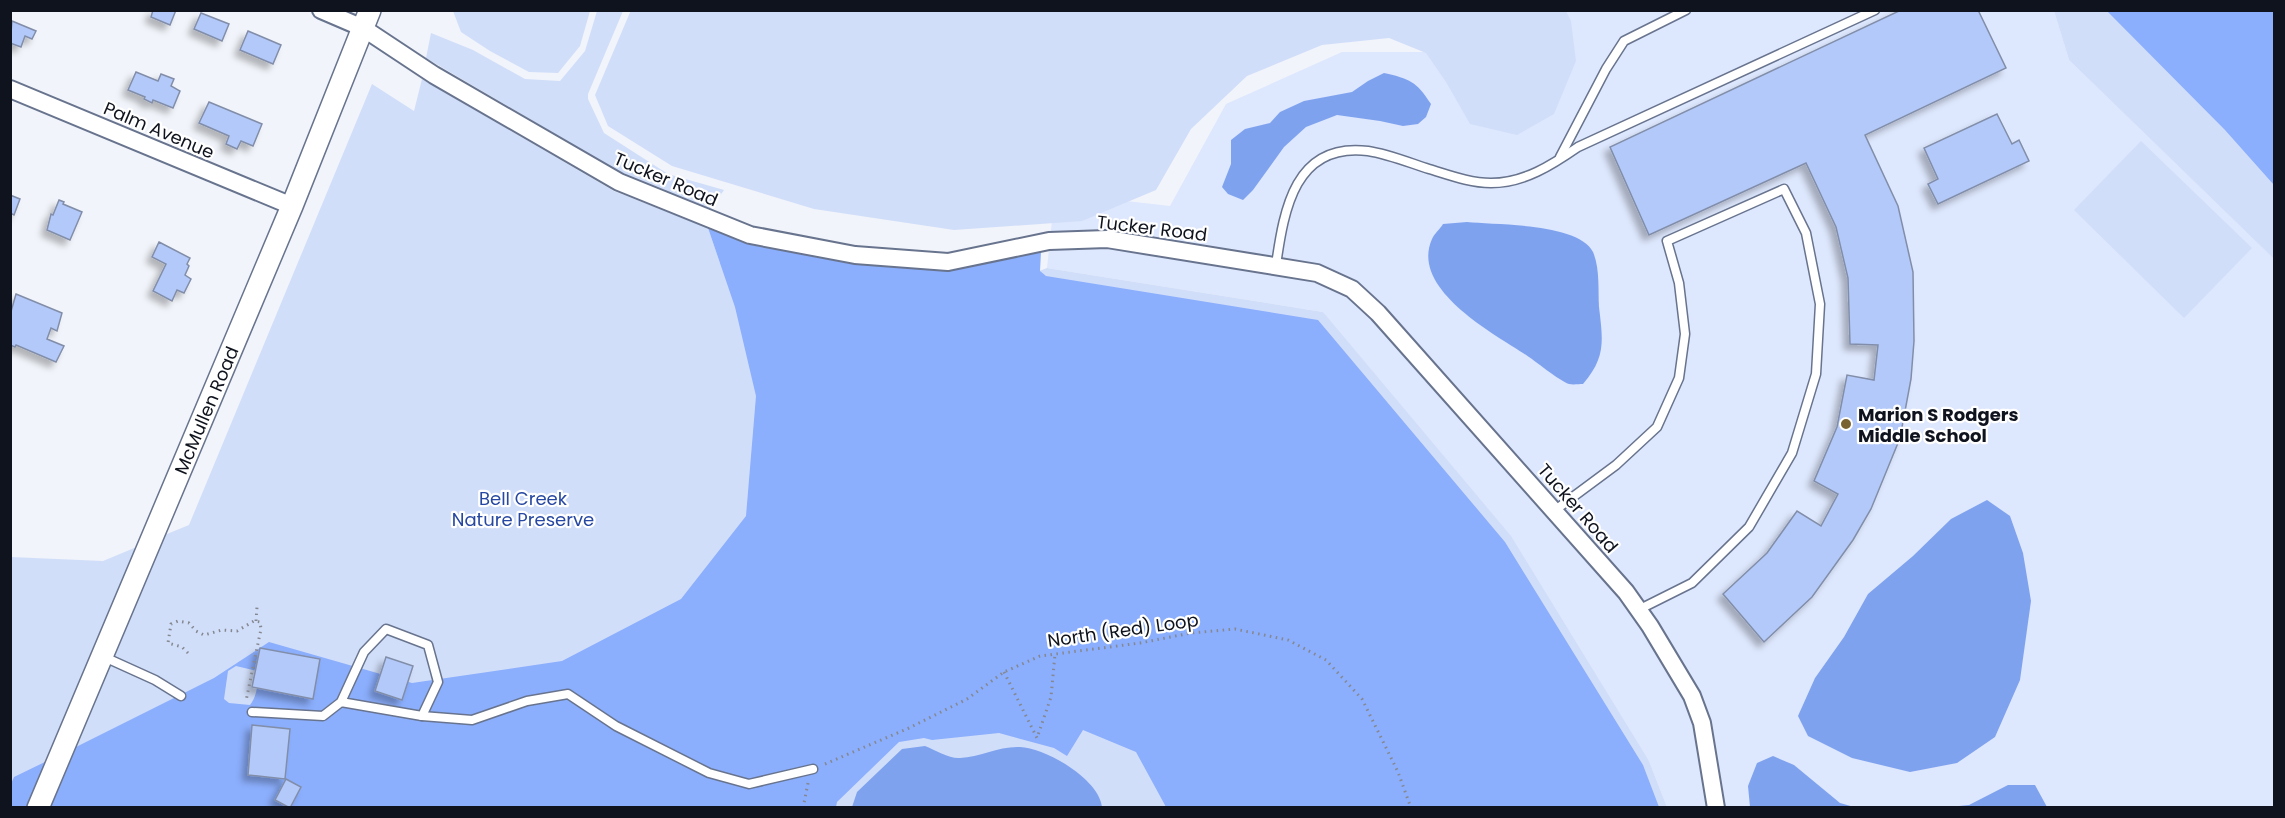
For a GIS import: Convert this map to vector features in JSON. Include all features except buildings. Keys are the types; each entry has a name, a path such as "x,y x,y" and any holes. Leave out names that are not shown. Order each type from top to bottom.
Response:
{"street":[{"name":"Tucker Road","path":"321,10 366,19 434,75 619,183 750,235 855,255 948,261 1049,241 1107,239 1276,265 1326,276 1352,289 1366,301 1626,592 1692,696 1702,723 1716,807"},
{"name":"McMullen Road","path":"38,807 292,206 366,19"},
{"name":"Palm Avenue","path":"10,89 292,206"}],"lane":[{"path":"1559,160 1606,69 1624,41 1686,10"},
{"path":"1276,265 1291,194 1299,178 1312,164 1330,155 1349,150 1370,151 1470,180 1491,183 1511,181 1528,176 1578,147 1875,10"},
{"path":"1554,511 1616,465 1657,428 1679,378 1685,334 1679,283 1667,241 1784,189 1806,233 1820,304 1816,374 1792,453 1749,527 1692,583 1638,610"},
{"path":"252,712 323,716 341,702 364,652 386,629 429,645 438,682 422,716"},
{"path":"102,656 155,680 181,696"},
{"path":"341,702 422,716 472,720 527,701 568,694 616,726 709,773 749,784 813,769"}],"path":[{"path":"256,621 257,607"},
{"path":"188,653 182,647 168,643 171,624 178,621 189,623 196,631 204,634 222,630 237,631 256,621"},
{"path":"246,705 261,629 260,622 256,621"},
{"name":"North (Red) Loop","path":"813,769 909,728 967,699 1005,672 1040,656 1140,643 1191,633 1235,629 1288,640 1326,660 1362,699 1398,772 1410,807"},
{"path":"1005,672 1037,738 1051,697 1055,654"},
{"path":"803,807 813,769"}],"shaded area":[{"name":"Marion S Rodgers Middle School","path":"1470,11 2054,11 2069,60 2274,259 2274,807 1667,807 1649,761 1323,312 1047,268 1055,193 1170,206 1226,104 1342,52 1427,52"},
{"path":"2107,11 2274,11 2274,185 2225,130"},
{"path":"1384,73 1412,82 1431,104 1426,117 1418,124 1403,126 1337,115 1306,127 1284,147 1243,200 1228,194 1222,187 1231,164 1231,140 1245,129 1270,123 1280,112 1304,101 1352,92"},
{"path":"1467,222 1536,227 1555,231 1585,243 1593,252 1598,272 1602,339 1596,365 1583,384 1569,384 1559,379 1474,321 1443,291 1432,275 1428,257 1432,239 1443,224"},
{"name":"Bell Creek Nature Preserve","path":"708,228 747,244 853,264 946,271 1041,252 1040,271 1046,276 1318,320 1505,542 1643,765 1659,807 1166,807 1136,752 1083,730 1067,756 1054,748 999,733 899,742 837,802 836,807 47,808 72,749 214,678 269,642 412,683 562,661 681,599 746,516 756,396 735,307","holes":["236,666 257,671 257,689 250,705 229,703 224,699 228,671"]},
{"path":"1987,500 2010,516 2023,553 2031,601 2020,680 1995,737 1957,763 1910,772 1852,758 1808,736 1798,716 1815,678 1844,637 1868,594 1913,556 1951,519"},
{"path":"925,746 956,758 1012,747 1043,753 1057,759 1082,776 1099,796 1102,807 852,807 857,792 902,749"},
{"path":"1773,756 1794,765 1840,803 1854,807 1750,807 1748,786 1757,763"},
{"path":"49,760 29,807 11,807 10,786 14,777"},
{"path":"2008,785 2035,785 2047,807 1949,807 1969,805"}],"green space":[{"path":"453,10 590,11 580,46 558,73 529,72 490,51 461,32"},
{"path":"631,10 1566,11 1571,21 1576,61 1554,114 1517,135 1470,124 1426,53 1389,38 1322,45 1247,76 1191,129 1156,190 1082,221 954,230 814,209 672,166 608,126 595,95"},
{"path":"597,11 623,11 588,94 588,99 604,133 668,174 724,190 711,209 623,174 426,58 431,33 473,50 525,79 560,81 585,51"},
{"path":"2054,11 2274,11 2274,259 2069,60"},
{"name":"Bell Creek Nature Preserve","path":"422,79 614,191 708,228 720,263 891,326 1047,268 1323,312 1511,536 1649,761 1667,807 76,808 72,749 162,536 189,525 372,84 414,111"},
{"path":"2141,141 2252,248 2184,318 2074,210"},
{"path":"139,546 49,760 11,786 11,557 103,561"}],"place":[{"name":"Marion S Rodgers Middle School","path":"1846,424"}]}
